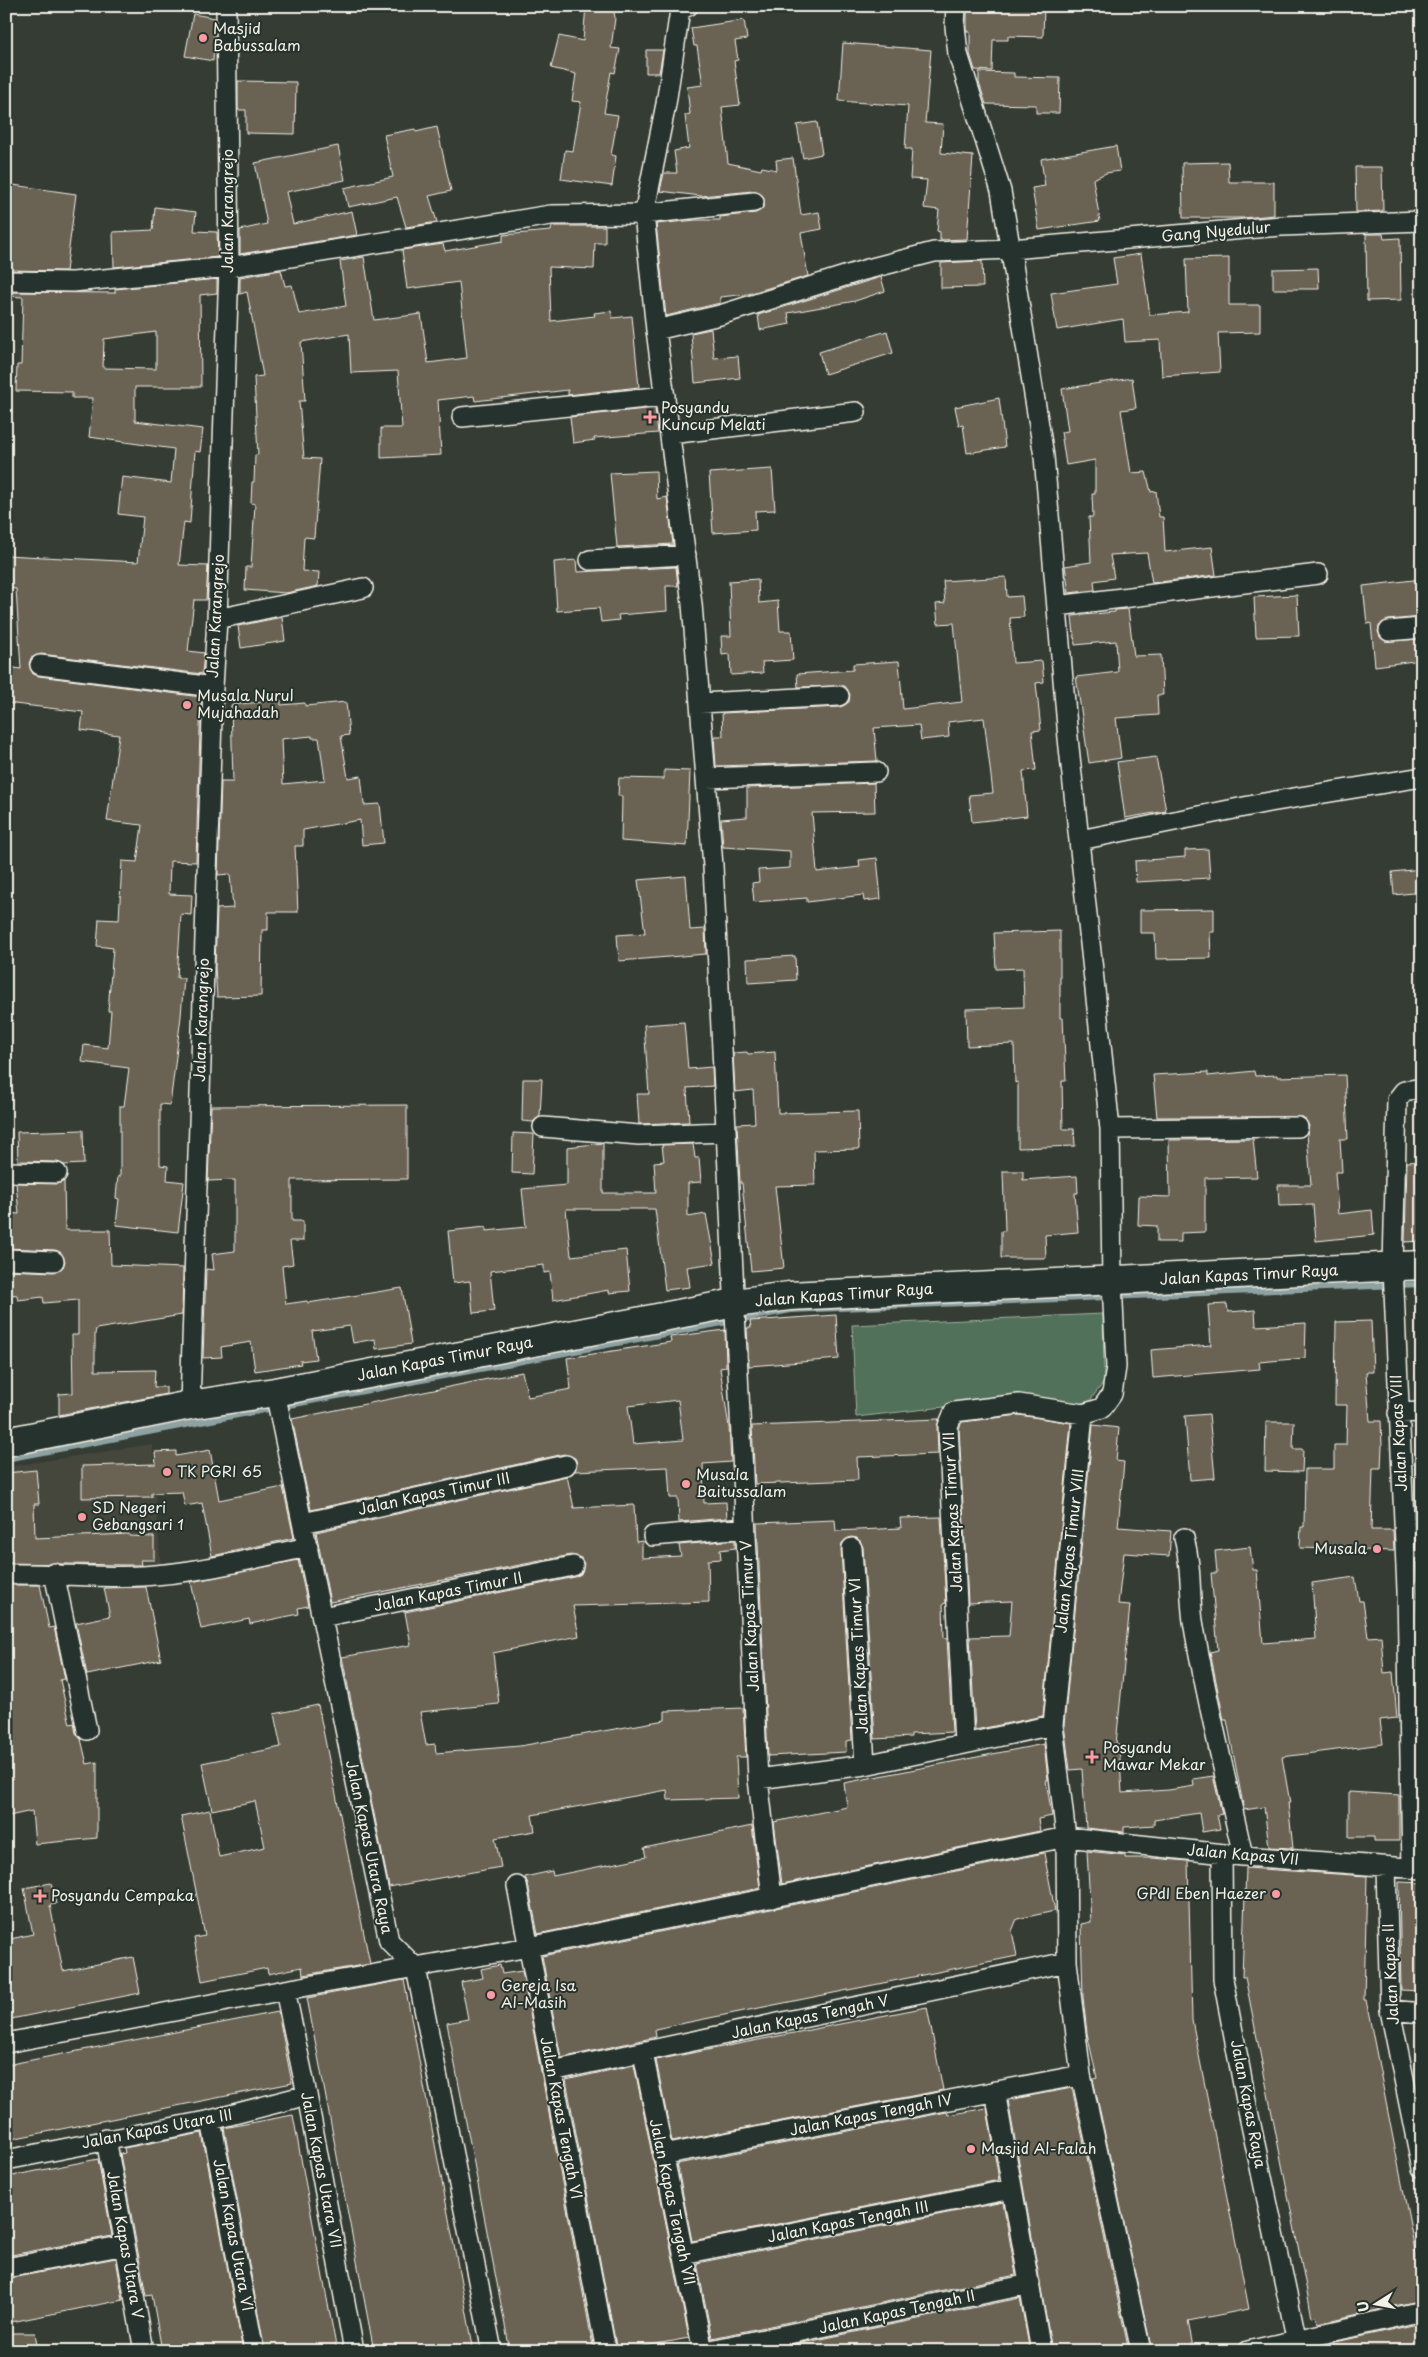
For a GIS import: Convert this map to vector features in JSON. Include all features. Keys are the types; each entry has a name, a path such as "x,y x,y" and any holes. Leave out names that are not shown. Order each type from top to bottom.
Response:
{"street":[{"name":"Jalan Karangrejo","path":"190,1405 213,687 229,267 226,6"},
{"path":"956,6 955,26 958,54 1002,191 1044,456 1068,738 1110,1129 1112,1284 1116,1367 1112,1394 1102,1408 1083,1414"},
{"name":"Jalan Kapas Timur V","path":"680,8 666,104 644,214 656,330 686,555 713,866 758,1779 772,1898"},
{"path":"6,281 73,282 229,267 551,215 644,214 754,202"},
{"name":"Gang Nyedulur","path":"656,330 720,315 864,270 934,252 1011,248 1281,226 1422,221"},
{"path":"462,416 665,396"},
{"path":"670,434 856,412"},
{"path":"590,560 686,555"},
{"path":"1057,606 1318,574"},
{"path":"217,619 363,588"},
{"path":"1389,631 1422,628"},
{"path":"40,664 213,687"},
{"path":"700,703 839,696"},
{"path":"706,778 876,772"},
{"path":"1080,840 1264,803 1422,776"},
{"name":"Jalan Kapas VIII","path":"1417,1868 1414,1590 1398,1413 1393,1270 1396,1106 1397,1100 1404,1091 1422,1088"},
{"path":"543,1127 639,1134 726,1132"},
{"path":"1110,1129 1298,1127"},
{"path":"6,1172 57,1173"},
{"path":"6,1259 54,1261"},
{"name":"Jalan Kapas Timur Raya","path":"6,1442 190,1405 276,1396 789,1296 1112,1284 1393,1270 1422,1265"},
{"name":"Jalan Kapas Utara Raya","path":"276,1396 389,1941 416,1968"},
{"name":"Jalan Kapas Timur VII","path":"964,1743 948,1426 954,1412 1019,1404 1083,1414"},
{"path":"1398,1413 1422,1412"},
{"name":"Jalan Kapas Timur VIII","path":"1083,1414 1053,1725 1066,1837 1067,1962 1081,2075 1141,2351"},
{"name":"Jalan Kapas Timur III","path":"303,1522 566,1465"},
{"path":"653,1536 745,1528"},
{"path":"1184,1538 1190,1564 1193,1620 1206,1691 1243,1856"},
{"path":"6,1574 54,1573 112,1577 145,1576 190,1571 308,1547"},
{"name":"Jalan Kapas Timur VI","path":"852,1548 865,1765"},
{"name":"Jalan Kapas Timur II","path":"322,1617 573,1566"},
{"path":"54,1573 88,1730"},
{"path":"758,1779 865,1765 1053,1725"},
{"name":"Jalan Kapas VII","path":"6,2043 284,1990 529,1947 1066,1837 1243,1856 1417,1868"},
{"name":"Jalan Kapas Raya","path":"1222,1854 1223,1979 1248,2110 1298,2345"},
{"name":"Jalan Kapas II","path":"1386,1867 1390,2010 1422,2168"},
{"name":"Jalan Kapas Tengah VI","path":"517,1886 606,2351"},
{"name":"Jalan Kapas Tengah V","path":"552,2071 1067,1962"},
{"path":"416,1968 492,2351"},
{"name":"Jalan Kapas Utara VII","path":"284,1990 307,2095 354,2351"},
{"path":"1390,2010 1422,2013"},
{"name":"Jalan Kapas Tengah VII","path":"642,2053 704,2351"},
{"name":"Jalan Kapas Tengah IV","path":"662,2155 1081,2075"},
{"path":"995,2091 1041,2351"},
{"name":"Jalan Kapas Utara III","path":"6,2160 211,2120 307,2095"},
{"name":"Jalan Kapas Utara VI","path":"211,2120 254,2351"},
{"name":"Jalan Kapas Utara V","path":"106,2139 144,2351"},
{"name":"Jalan Kapas Tengah III","path":"683,2254 1012,2189"},
{"path":"6,2268 125,2245"},
{"name":"Jalan Kapas Tengah II","path":"704,2351 1030,2284"},
{"path":"1248,2351 1298,2345 1422,2311"}],"shaded area":[{"name":"SD Negeri Gebangsari 1","path":"152,1444 161,1568 6,1570 6,1467"}],"green space":[{"path":"1103,1314 1104,1382 1085,1407 1023,1398 856,1417 852,1325"}],"building":[{"path":"586,6 613,6 615,18 611,48 620,49 615,73 611,72 604,113 618,115 611,155 616,156 612,186 561,179 565,150 573,151 581,102 572,101 576,74 551,68 559,36 583,41"},
{"path":"1044,6 1043,37 1008,36 1008,40 993,40 992,71 975,70 970,54 970,32 967,32 967,7"},
{"name":"Masjid Babussalam","path":"193,14 215,18 213,61 185,56"},
{"path":"744,20 747,39 735,41 738,60 734,61 740,105 722,107 728,163 761,170 762,167 777,170 776,160 793,158 801,215 819,212 822,229 801,233 808,276 748,294 720,297 720,303 666,316 656,224 720,220 720,217 756,213 764,206 763,196 753,191 701,196 660,191 664,173 677,173 674,151 689,148 685,115 690,114 687,87 703,85 697,46 694,46 691,28"},
{"path":"843,43 931,50 925,123 943,124 941,153 973,156 967,239 940,240 940,232 937,231 939,210 924,208 927,180 910,179 912,149 905,149 908,106 839,101"},
{"path":"646,50 663,50 659,73 646,73"},
{"path":"979,72 1014,73 1014,77 1060,78 1059,113 1036,113 1036,105 986,104 979,83"},
{"path":"238,81 296,82 295,134 246,133 246,110 238,110"},
{"path":"817,122 822,154 803,158 797,125"},
{"path":"437,127 451,191 429,196 437,222 406,227 397,197 348,207 344,188 393,177 384,135 415,129 416,132"},
{"path":"338,146 345,180 286,192 293,224 352,211 357,235 240,254 240,230 267,224 255,163"},
{"path":"1116,146 1120,171 1106,173 1093,179 1100,221 1039,230 1032,188 1045,186 1041,159"},
{"path":"1228,162 1229,182 1274,182 1274,215 1243,218 1183,218 1182,163"},
{"path":"1355,167 1382,167 1383,211 1356,212"},
{"path":"6,184 76,194 66,271 6,270"},
{"path":"155,207 196,212 194,231 217,232 218,257 114,267 113,232 153,230"},
{"path":"552,226 605,226 605,243 595,243 594,269 549,267 551,321 595,316 594,313 611,311 612,318 632,316 639,387 568,395 568,390 475,401 474,396 438,400 441,455 381,458 381,428 402,428 398,371 351,373 349,334 301,342 305,401 299,401 304,458 320,459 314,538 304,537 302,571 319,572 318,586 286,593 245,590 246,567 251,567 255,504 251,503 252,482 254,482 255,455 258,455 254,377 263,376 247,292 240,294 240,277 281,270 285,286 292,285 299,314 346,306 340,261 364,257 374,320 421,314 428,363 467,358 459,282 407,289 402,250 443,244 445,251 503,241 503,235 551,231"},
{"path":"1366,234 1383,234 1384,239 1400,238 1401,300 1367,301"},
{"path":"1141,254 1150,315 1188,312 1186,259 1229,258 1229,305 1260,305 1260,332 1218,333 1220,372 1162,376 1160,340 1125,342 1123,319 1057,330 1051,293 1117,284 1113,258"},
{"path":"982,261 983,287 941,288 941,263"},
{"path":"1318,268 1319,289 1273,289 1273,269"},
{"path":"881,277 885,291 855,301 788,313 790,324 760,330 758,315"},
{"path":"217,279 217,293 200,295 201,387 135,387 135,421 203,429 200,452 195,451 190,523 184,522 179,565 208,566 206,600 194,600 188,651 204,653 202,674 41,654 31,658 29,664 33,674 39,676 201,697 196,862 170,861 169,894 192,895 191,915 181,914 177,978 184,978 170,1105 160,1104 160,1165 168,1166 167,1180 184,1182 178,1232 116,1225 119,1199 116,1198 118,1176 120,1177 120,1106 124,1106 129,1068 82,1062 84,1045 108,1048 111,1011 108,1011 113,948 97,946 99,919 119,920 122,861 137,862 142,825 107,821 119,735 81,730 83,712 6,703 8,667 21,669 16,589 6,588 6,555 138,562 143,517 118,514 122,477 171,483 174,449 89,437 93,398 72,398 72,392 16,391 17,365 21,365 23,297 6,296 6,292 115,293 115,289","holes":["156,332 156,369 103,368 104,339"]},
{"path":"711,329 714,358 738,356 740,378 695,383 691,333"},
{"path":"887,331 893,353 825,374 819,352"},
{"path":"1132,378 1136,408 1121,410 1131,473 1146,472 1151,492 1156,491 1159,517 1163,517 1165,552 1212,547 1216,575 1152,583 1147,553 1110,555 1114,578 1094,581 1095,590 1069,593 1065,566 1091,562 1089,517 1093,517 1092,494 1095,494 1095,460 1066,465 1061,432 1068,431 1062,389"},
{"path":"999,398 1005,447 967,453 963,425 959,426 955,407"},
{"path":"655,408 658,433 594,438 595,440 573,443 570,417"},
{"path":"772,469 775,510 755,511 756,530 713,533 709,473"},
{"path":"656,471 657,499 667,497 673,544 617,547 610,473"},
{"path":"576,560 577,572 676,567 678,586 666,586 667,611 618,615 619,620 601,622 599,608 557,611 554,562"},
{"path":"1006,577 1007,597 1022,596 1024,617 1010,618 1013,663 1042,661 1044,682 1036,683 1041,730 1032,731 1036,770 1023,771 1027,816 972,822 969,795 993,793 984,718 948,722 949,737 921,740 919,725 874,728 877,761 716,766 714,736 723,736 722,713 840,707 849,702 850,695 845,686 798,687 797,674 853,670 853,664 899,661 903,709 962,702 954,623 938,624 936,604 945,603 943,581"},
{"path":"758,579 759,603 778,601 780,631 791,631 793,660 762,662 763,673 731,675 730,654 722,655 721,636 731,636 729,581"},
{"path":"1422,579 1422,617 1388,620 1379,626 1378,632 1385,641 1422,639 1422,660 1375,666 1371,623 1367,624 1363,586"},
{"path":"1297,595 1299,636 1256,637 1254,597"},
{"path":"1128,609 1134,656 1161,655 1163,695 1157,695 1158,715 1116,718 1121,758 1089,763 1076,677 1118,672 1116,641 1075,645 1072,616"},
{"path":"282,617 285,641 241,648 238,626"},
{"path":"281,700 281,705 305,703 305,706 346,702 349,735 341,736 348,778 361,776 364,805 380,804 384,843 362,845 360,820 303,830 303,846 295,846 298,912 268,912 268,930 262,930 261,996 217,997 215,967 217,909 233,908 230,874 218,875 221,782 233,782 231,705","holes":["312,736 312,738 319,738 325,780 283,784 281,739"]},
{"path":"1156,757 1166,811 1125,818 1117,762"},
{"path":"664,770 690,771 687,846 621,841 622,796 618,796 619,778 664,779"},
{"path":"874,783 875,812 812,813 817,872 860,867 859,860 877,858 881,899 864,901 863,895 807,902 807,898 754,902 752,883 759,882 758,870 790,868 790,851 723,847 721,819 747,817 747,788"},
{"path":"1208,849 1210,878 1136,882 1135,861 1185,857 1185,850"},
{"path":"1422,869 1422,892 1394,895 1392,872"},
{"path":"686,876 690,930 705,929 706,954 619,961 617,935 645,933 638,880"},
{"path":"1214,909 1214,932 1210,932 1211,958 1156,959 1155,933 1140,933 1140,910"},
{"path":"1060,931 1060,1018 1063,1018 1066,1081 1062,1081 1063,1129 1074,1129 1075,1146 1018,1148 1018,1082 1015,1083 1014,1044 967,1046 966,1009 1024,1007 1023,968 996,969 994,933"},
{"path":"795,956 796,980 748,983 747,959"},
{"path":"684,1022 688,1069 712,1067 713,1086 687,1088 689,1122 639,1124 637,1094 649,1094 644,1025"},
{"path":"747,1052 748,1054 775,1052 778,1113 858,1111 859,1149 814,1150 815,1185 775,1186 784,1268 751,1271 742,1183 740,1183 737,1124 755,1123 753,1090 735,1092 733,1053"},
{"path":"1254,1071 1255,1076 1277,1075 1277,1077 1345,1075 1348,1139 1340,1139 1342,1172 1335,1172 1338,1214 1372,1210 1374,1235 1316,1241 1313,1205 1279,1206 1278,1185 1311,1185 1307,1134 1309,1126 1303,1117 1157,1117 1153,1075 1208,1072 1208,1076"},
{"path":"523,1079 542,1079 540,1116 533,1122 522,1121"},
{"path":"407,1105 407,1179 292,1180 292,1221 303,1221 303,1241 290,1241 293,1264 282,1266 286,1304 307,1301 308,1303 402,1288 411,1344 376,1349 375,1339 353,1343 350,1326 312,1331 316,1359 300,1361 301,1364 255,1371 251,1342 221,1347 222,1357 203,1358 206,1269 214,1270 212,1254 235,1251 235,1180 208,1181 211,1106"},
{"path":"83,1130 84,1164 64,1165 57,1162 18,1161 17,1132"},
{"path":"513,1133 534,1134 532,1174 512,1173"},
{"path":"1253,1139 1257,1177 1205,1178 1205,1232 1181,1233 1181,1242 1157,1242 1157,1226 1138,1225 1139,1196 1170,1197 1169,1140"},
{"path":"603,1143 603,1193 656,1193 654,1162 664,1161 662,1145 693,1144 695,1158 699,1158 701,1182 688,1183 688,1217 706,1214 715,1263 687,1267 690,1287 665,1290 655,1209 566,1209 571,1256 626,1250 630,1291 609,1293 609,1290 553,1300 550,1272 544,1273 544,1265 490,1271 494,1311 473,1313 470,1281 453,1283 448,1231 486,1227 486,1231 526,1227 522,1189 567,1185 567,1147"},
{"path":"1422,1161 1422,1241 1405,1242 1407,1162"},
{"path":"1003,1171 1023,1171 1023,1180 1077,1176 1078,1193 1075,1193 1078,1232 1045,1235 1046,1258 1001,1258 1001,1231 1005,1231"},
{"path":"64,1181 65,1230 110,1230 111,1265 183,1268 182,1315 96,1329 95,1334 95,1371 155,1370 154,1387 166,1387 166,1394 59,1415 59,1394 73,1393 72,1335 78,1335 78,1300 44,1303 43,1297 18,1300 17,1295 6,1294 6,1270 54,1272 63,1267 65,1261 60,1252 55,1250 6,1248 6,1213 19,1214 16,1183 57,1184"},
{"path":"1227,1304 1228,1312 1255,1310 1256,1326 1306,1323 1305,1358 1259,1362 1260,1369 1153,1378 1151,1350 1211,1345 1208,1305"},
{"path":"836,1315 839,1359 749,1366 747,1328 751,1328 750,1321"},
{"path":"1371,1321 1373,1372 1366,1372 1370,1421 1381,1421 1382,1446 1381,1468 1373,1468 1371,1530 1393,1530 1394,1551 1300,1548 1301,1527 1304,1527 1305,1469 1334,1469 1334,1445 1346,1445 1347,1405 1335,1405 1336,1322"},
{"path":"725,1330 726,1367 720,1368 729,1427 731,1462 703,1464 704,1503 726,1502 727,1518 679,1522 678,1498 670,1498 668,1467 575,1471 577,1463 575,1458 564,1454 311,1510 292,1419 522,1372 528,1397 571,1389 567,1358 671,1342 670,1337","holes":["678,1400 683,1440 633,1444 628,1406"]},
{"path":"1209,1414 1215,1478 1190,1480 1185,1416"},
{"path":"1019,1415 1071,1423 1043,1716 975,1730 970,1637 1009,1636 1012,1601 968,1603 959,1428 962,1422"},
{"path":"939,1419 937,1427 938,1454 857,1457 858,1480 755,1484 752,1426"},
{"path":"1266,1422 1294,1422 1293,1449 1303,1449 1302,1472 1265,1471"},
{"path":"1093,1425 1119,1428 1116,1461 1124,1462 1118,1527 1171,1531 1169,1556 1124,1553 1118,1604 1130,1605 1116,1744 1119,1744 1122,1793 1169,1790 1194,1786 1193,1779 1213,1776 1222,1814 1217,1815 1220,1829 1202,1832 1199,1813 1154,1820 1154,1825 1124,1827 1124,1832 1086,1828 1082,1769 1070,1770 1064,1725"},
{"path":"210,1450 219,1500 283,1487 294,1538 212,1556 202,1503 185,1506 182,1492 152,1493 152,1497 82,1498 82,1466 156,1464 155,1452 176,1451 176,1456"},
{"path":"36,1470 39,1504 34,1504 35,1538 129,1534 129,1536 154,1537 154,1560 141,1560 142,1565 6,1563 6,1473"},
{"path":"567,1476 574,1508 634,1505 636,1542 642,1541 642,1558 681,1556 679,1545 735,1540 735,1548 720,1550 721,1559 708,1560 709,1602 573,1606 579,1636 493,1653 499,1704 420,1712 426,1745 435,1744 436,1753 520,1746 665,1720 665,1711 743,1708 746,1757 736,1757 738,1798 668,1800 667,1790 532,1815 535,1831 495,1838 501,1867 389,1887 342,1657 411,1645 405,1612 575,1577 581,1574 584,1564 581,1558 571,1555 330,1602 316,1532"},
{"path":"941,1517 946,1603 943,1604 944,1638 947,1638 952,1732 911,1734 911,1737 875,1739 863,1547 857,1538 851,1537 842,1543 841,1549 852,1740 846,1741 846,1752 768,1756 757,1523 835,1520 836,1531 901,1528 900,1518"},
{"path":"1416,1530 1422,1530 1422,1552 1417,1551"},
{"path":"1250,1547 1253,1570 1257,1570 1263,1643 1316,1639 1312,1583 1355,1577 1359,1601 1363,1601 1368,1637 1381,1636 1384,1673 1393,1672 1397,1718 1380,1720 1383,1744 1282,1757 1290,1803 1288,1803 1293,1848 1269,1847 1264,1807 1244,1810 1227,1720 1224,1720 1210,1652 1218,1650 1211,1573 1217,1573 1215,1551"},
{"path":"298,1560 308,1606 298,1608 299,1614 250,1624 249,1619 201,1629 191,1582"},
{"path":"6,1585 40,1585 49,1628 54,1627 65,1679 60,1680 70,1724 74,1723 76,1733 81,1739 87,1764 97,1762 97,1838 35,1844 32,1811 9,1816 6,1805"},
{"path":"146,1587 161,1660 87,1675 76,1623 110,1616 104,1588"},
{"path":"318,1705 370,1964 303,1975 302,1967 268,1974 267,1968 202,1981 194,1938 205,1936 181,1816 210,1810 219,1857 265,1847 255,1801 212,1810 202,1763 281,1747 274,1714"},
{"path":"1044,1744 1048,1780 1046,1780 1052,1816 1038,1819 1040,1831 782,1884 774,1822 847,1807 844,1783"},
{"path":"1349,1792 1399,1795 1399,1841 1374,1841 1374,1837 1349,1837"},
{"path":"752,1826 760,1888 538,1934 525,1877 552,1871 553,1876 646,1857 644,1848"},
{"path":"1087,1851 1125,1855 1125,1858 1188,1861 1192,2020 1249,2309 1188,2321 1193,2347 1171,2351 1152,2351 1093,2079 1097,2078 1087,2033 1083,1997 1081,1924 1091,1922"},
{"path":"1044,1853 1055,1911 1017,1919 1012,1931 1017,1956 655,2029 656,2037 561,2058 542,1956"},
{"path":"1246,1868 1367,1876 1364,2000 1366,2000 1422,2286 1422,2300 1318,2323 1316,2316 1312,2317 1245,1977 1242,1977"},
{"path":"1399,1882 1422,1883 1422,1991 1401,1990"},
{"path":"51,1883 56,1904 50,1905 63,1971 133,1957 140,1993 6,2020 6,1940 33,1934 24,1888"},
{"path":"500,1965 502,1974 522,1971 594,2351 510,2351 447,2023 468,2019 461,1982 483,1978 481,1969"},
{"path":"404,1980 474,2351 374,2351 307,1998"},
{"path":"927,2007 943,2090 672,2142 656,2060"},
{"path":"278,2012 292,2083 6,2140 6,2065"},
{"path":"634,2065 689,2338 617,2351 566,2080"},
{"path":"1072,2088 1129,2351 1052,2351 1008,2100"},
{"path":"987,2108 999,2180 692,2241 677,2164 947,2112 948,2115"},
{"path":"293,2115 337,2351 265,2351 224,2128"},
{"path":"202,2133 243,2351 162,2351 152,2295 146,2296 120,2154 125,2153 124,2148"},
{"path":"98,2159 112,2236 6,2256 6,2177"},
{"path":"1003,2202 1016,2275 712,2338 697,2263"},
{"path":"116,2258 123,2300 6,2323 6,2279"},
{"path":"1020,2298 1030,2351 763,2351"},
{"path":"1422,2323 1422,2351 1323,2351 1322,2345"},
{"path":"6,2333 35,2333 38,2351 6,2351"}],"waterway":[{"path":"6,1459 791,1310 1422,1284"}],"place":[{"name":"Masjid Babussalam","path":"203,38"},
{"name":"Posyandu Kuncup Melati","path":"650,417"},
{"name":"Musala Nurul Mujahadah","path":"187,705"},
{"name":"TK PGRI 65","path":"167,1472"},
{"name":"Musala Baitussalam","path":"686,1484"},
{"name":"SD Negeri Gebangsari 1","path":"82,1517"},
{"name":"Musala","path":"1377,1549"},
{"name":"Posyandu Mawar Mekar","path":"1092,1757"},
{"name":"GPdI Eben Haezer","path":"1276,1894"},
{"name":"Posyandu Cempaka","path":"40,1896"},
{"name":"Gereja Isa Al-Masih","path":"491,1995"},
{"name":"Masjid Al-Falah","path":"971,2149"}]}
